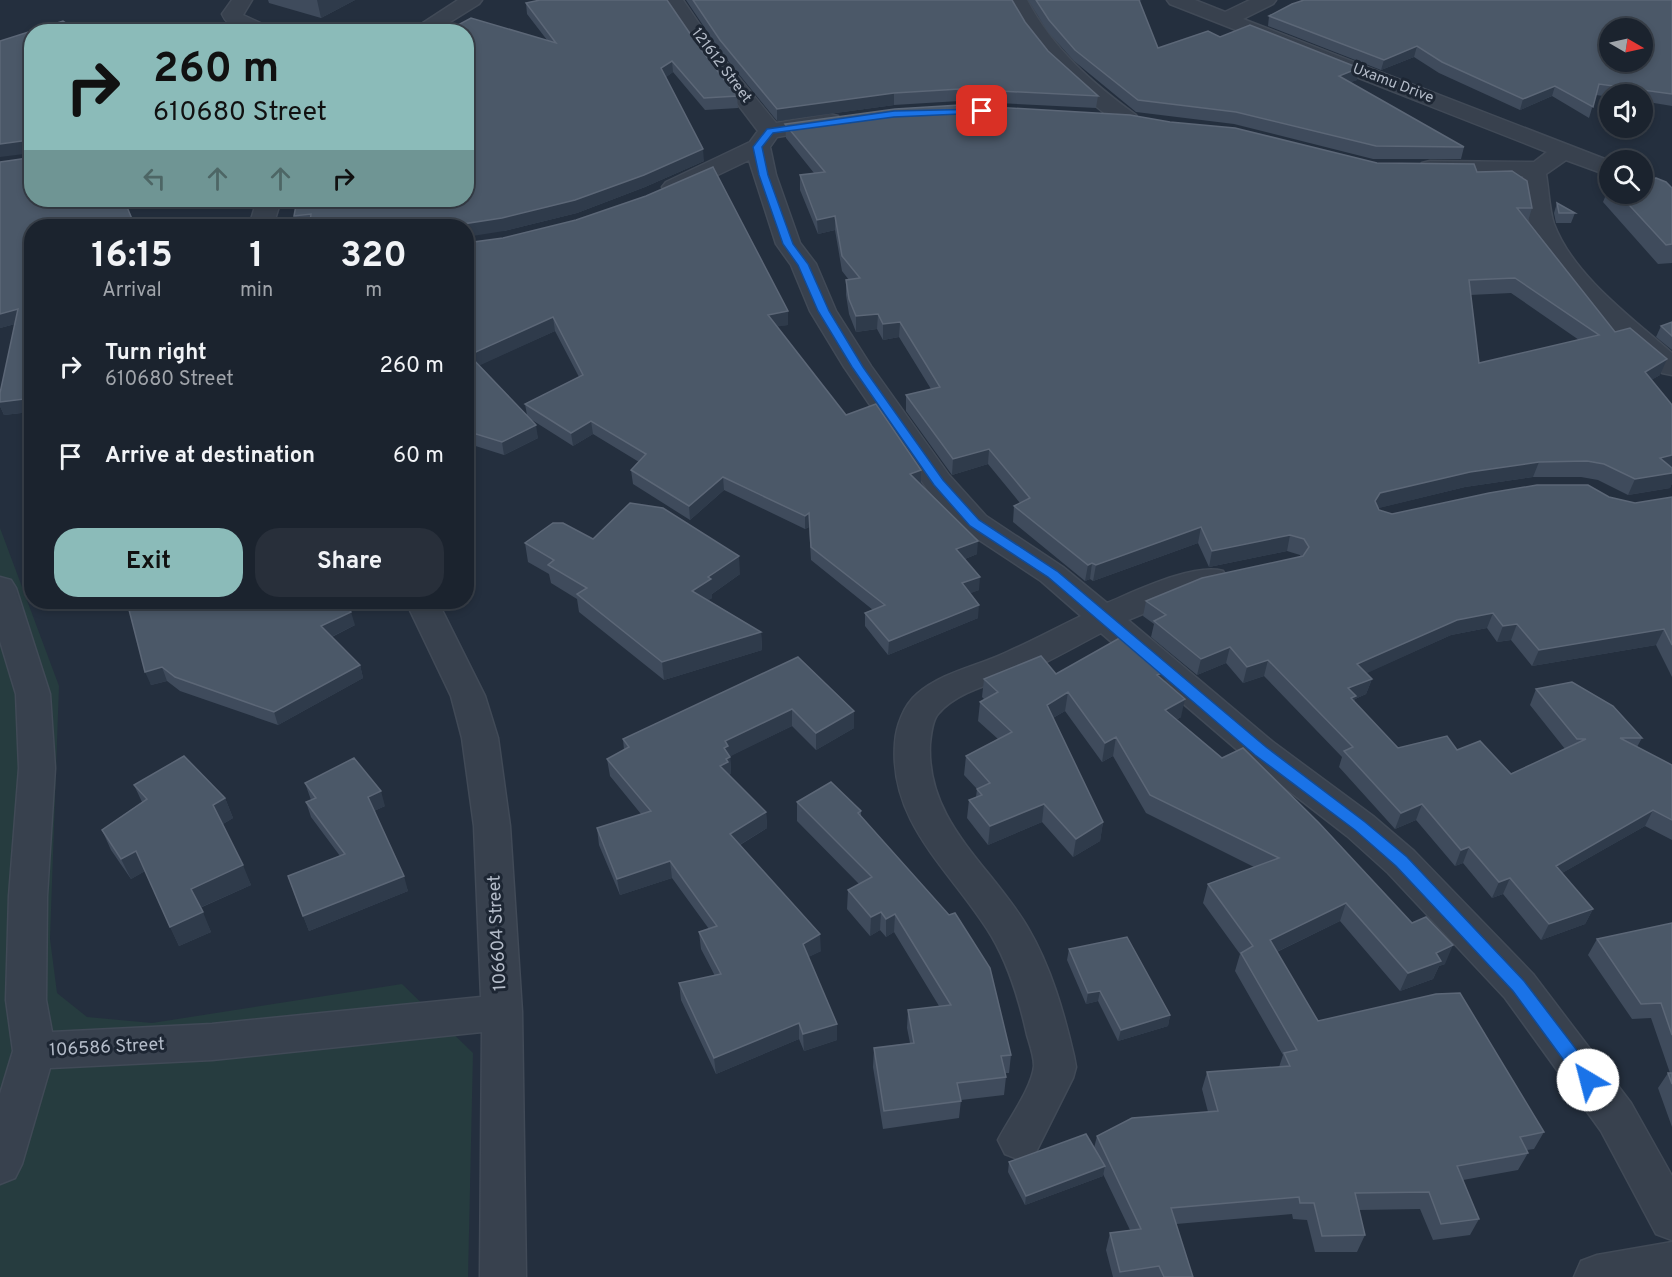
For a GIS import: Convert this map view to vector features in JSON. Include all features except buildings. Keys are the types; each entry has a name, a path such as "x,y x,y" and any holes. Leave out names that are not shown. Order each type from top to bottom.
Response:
{"street":[{"path":"242,0 232,14 234,20 244,24"},
{"path":"432,24 472,0"},
{"name":"121612 Street","path":"673,0 764,139 764,175 788,244 803,264 823,311 858,367 938,482 975,523 1052,574 1107,618 1261,751 1360,826 1401,862 1518,986 1616,1117 1672,1219"},
{"path":"1017,0 1040,42 1084,88 1138,121 1093,117"},
{"name":"Uxamu Drive","path":"1177,0 1599,165"},
{"path":"1226,19 1266,0"},
{"path":"655,196 764,139 852,119"},
{"path":"1410,168 1539,169 1563,151"},
{"path":"1533,169 1542,224 1555,249 1580,281 1616,318 1672,367"},
{"path":"1020,1140 1055,1069 1043,1014 1015,941 980,889 939,836 916,791 909,752 917,718 940,693 1009,666 1142,601 1191,583 1247,573"},
{"name":"106586 Street","path":"0,588 33,694 37,768 28,896 26,1000 34,1051 212,1042 502,1012"},
{"name":"106604 Street","path":"425,609 468,696 480,738 492,826 502,1012 503,1277"},
{"path":"0,1164 34,1051"},
{"path":"1597,1277 1672,1264"}],"green space":[{"path":"0,528 24,592 24,609 30,609 59,686 50,939 57,993 87,1017 152,1023 402,984 473,1053 468,1277 0,1277"}],"route":[{"path":"982,111 894,114 770,131 758,147 764,175 788,244 803,264 823,311 858,367 938,482 975,523 1052,574 1107,618 1261,751 1360,826 1401,862 1518,986 1588,1080"}]}
